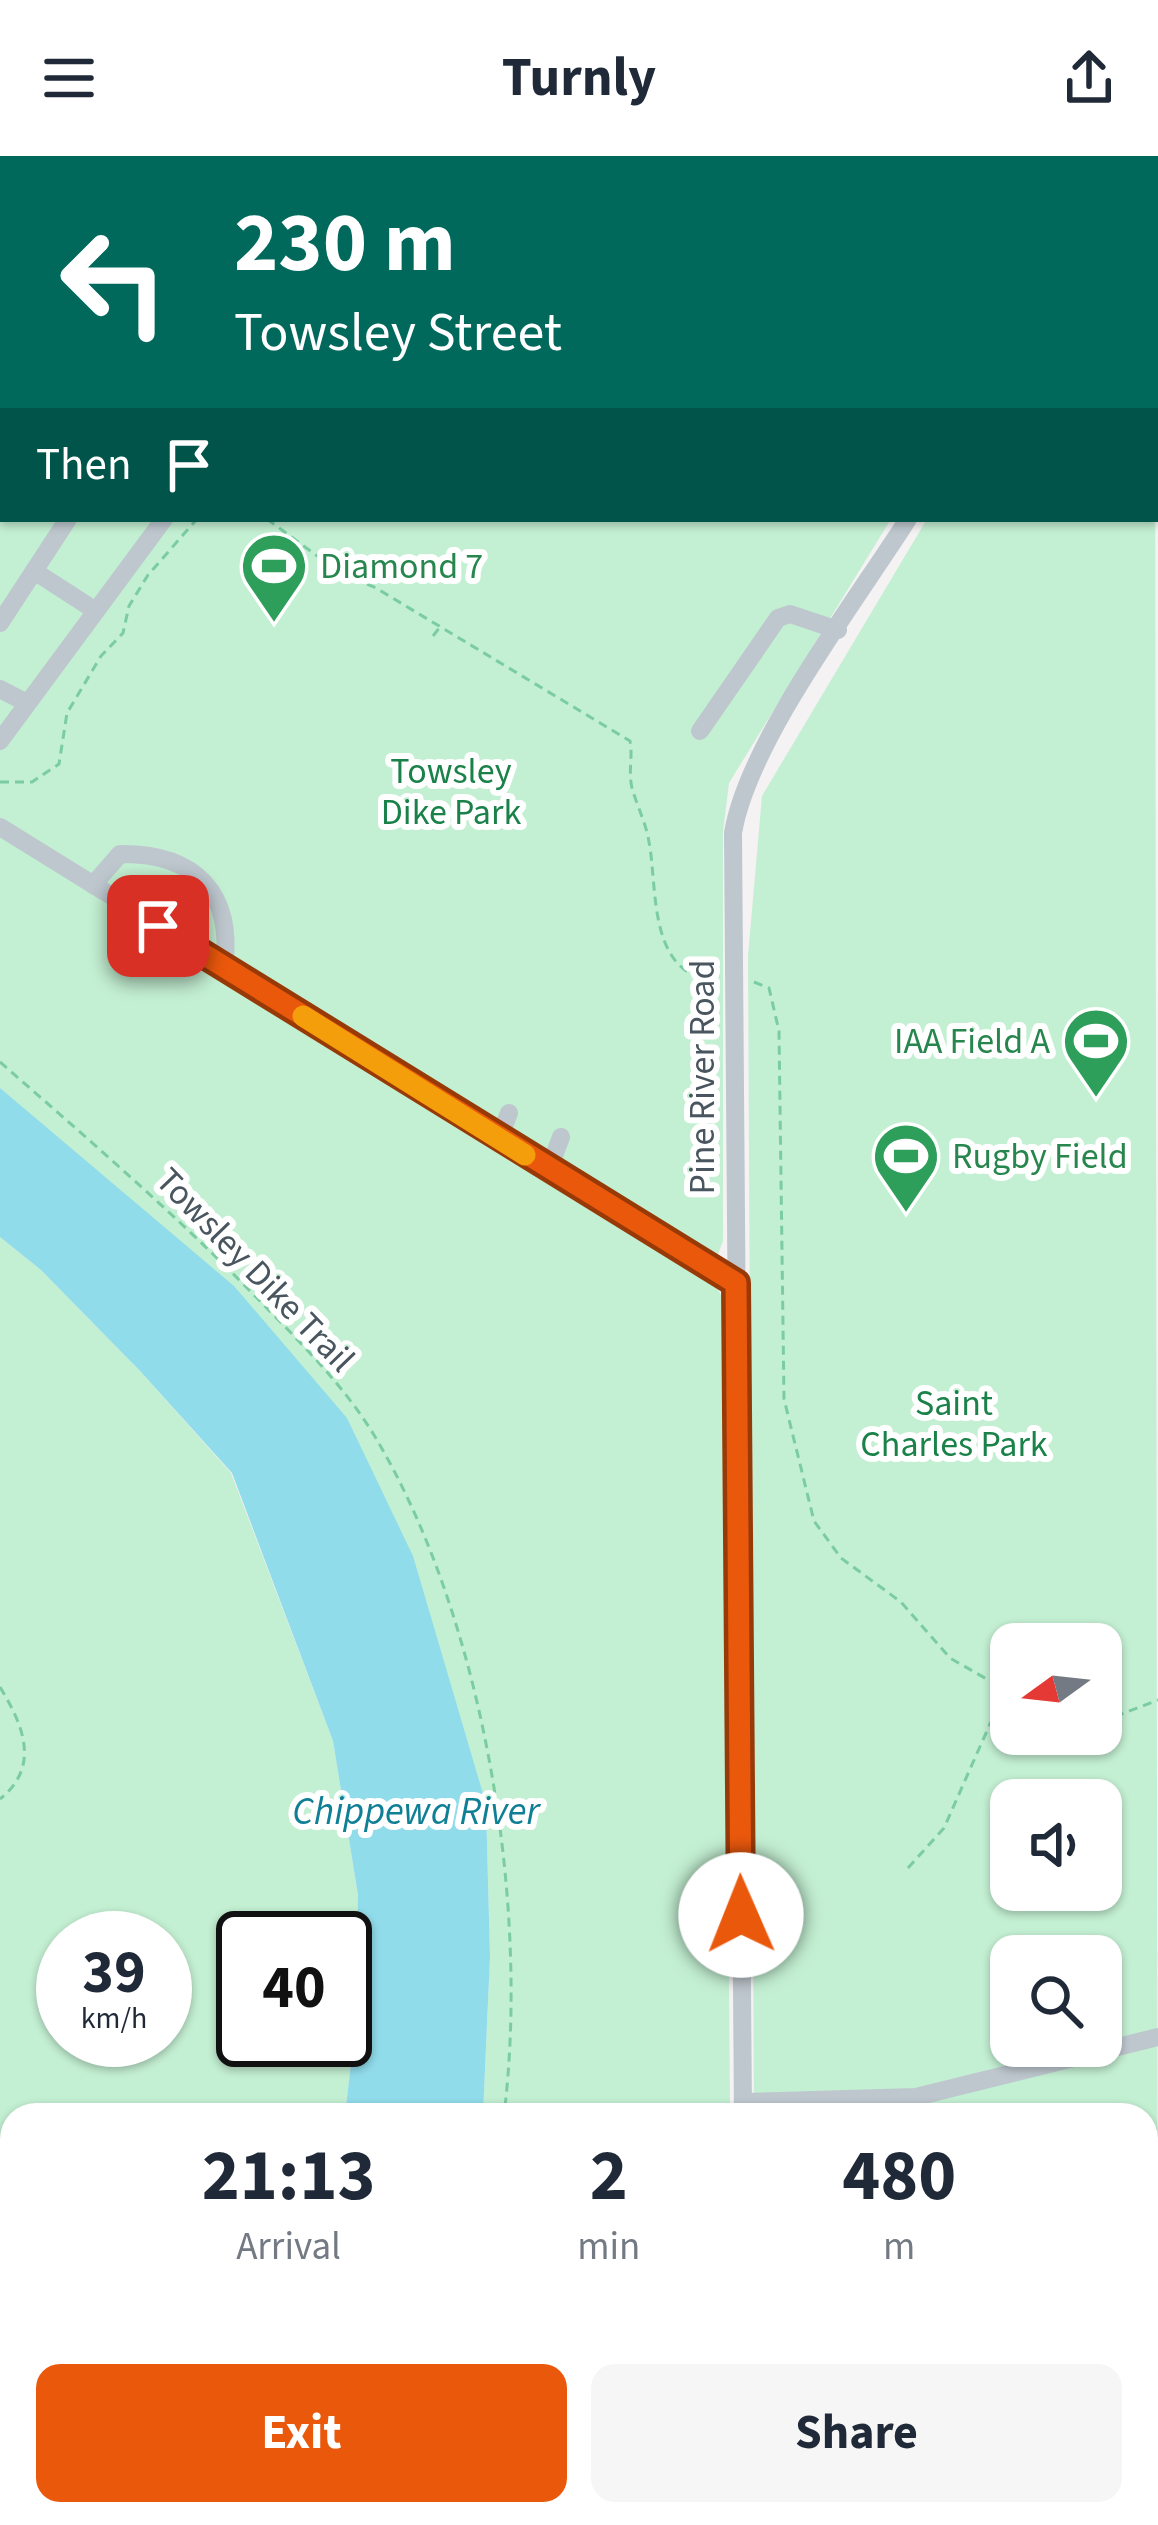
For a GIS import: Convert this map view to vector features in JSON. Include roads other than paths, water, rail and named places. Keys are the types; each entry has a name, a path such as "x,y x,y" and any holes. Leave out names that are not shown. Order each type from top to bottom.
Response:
{"street":[{"path":"0,622 66,522"},
{"path":"0,740 162,522"},
{"name":"Pine River Road","path":"743,2103 733,833 739,801 769,740 906,522"},
{"path":"34,571 96,611"},
{"path":"700,730 778,618 790,614 838,630"},
{"path":"0,689 27,703"},
{"path":"0,827 736,1283"},
{"path":"93,885 120,854 165,858 209,884 228,932 224,967"},
{"path":"499,1139 508,1113"},
{"path":"549,1169 561,1137"},
{"path":"830,2103 916,2097 1158,2037"}],"water":[{"name":"Chippewa River","path":"0,1088 234,1286 347,1418 413,1556 486,1804 490,1957 484,2103 346,2103 351,2067 372,2067 372,1911 358,1911 333,1741 232,1473 41,1270 0,1237"}],"place":[{"name":"Diamond 7","path":"274,625"},
{"name":"IAA Field A","path":"1096,1100"},
{"name":"Rugby Field","path":"906,1215"}],"park label":[{"name":"Towsley Dike Park","path":"451,792"},
{"name":"Saint Charles Park","path":"954,1424"}]}
